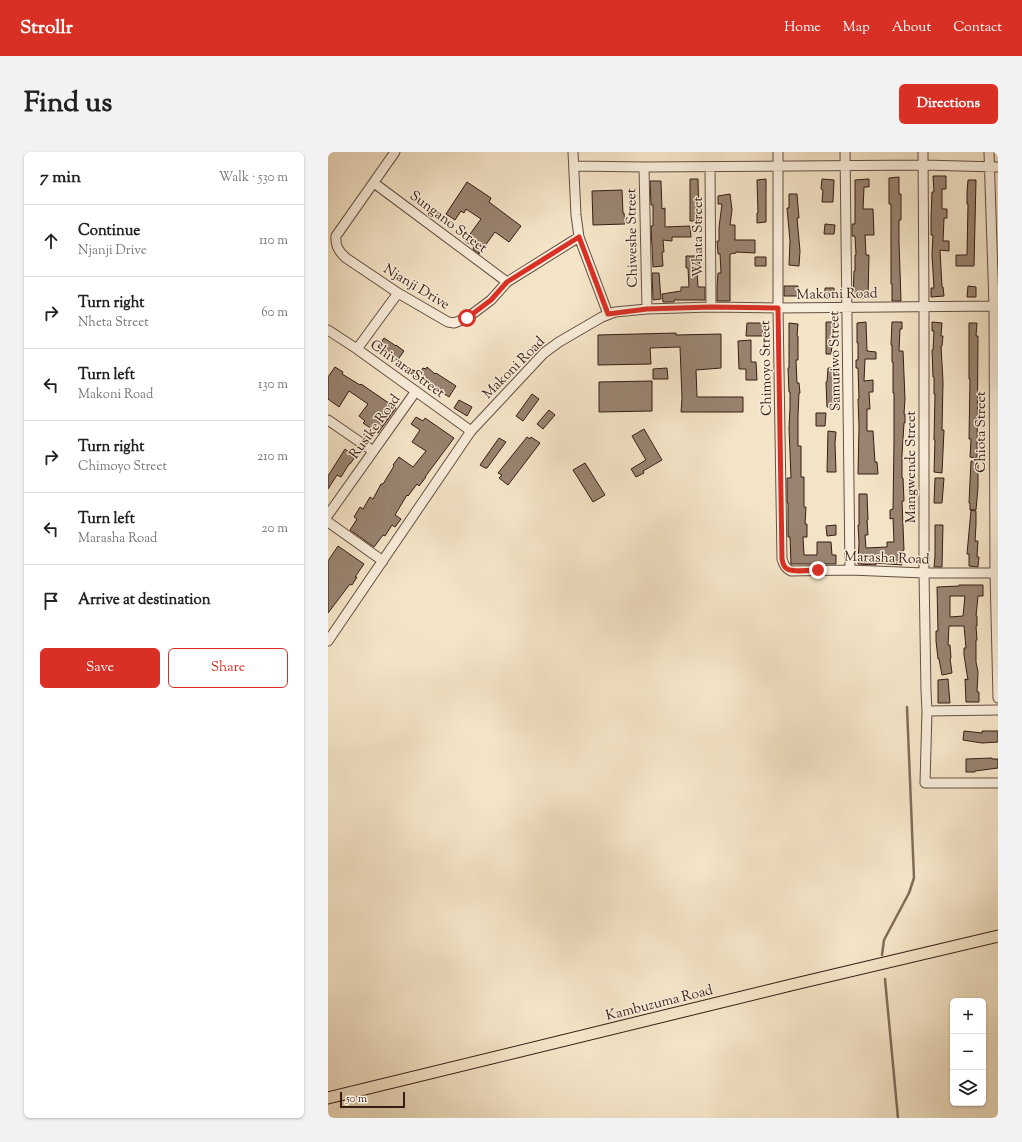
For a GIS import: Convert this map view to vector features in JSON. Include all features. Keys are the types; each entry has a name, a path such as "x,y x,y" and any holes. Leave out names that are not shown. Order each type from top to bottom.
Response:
{"main road":[{"name":"Kambuzuma Road","path":"328,1098 998,936"}],"street":[{"name":"Njanji Drive","path":"395,152 336,236 337,247 346,258 398,293 442,319 454,323 467,318 491,300 507,282 579,237"},
{"path":"573,152 576,214 579,237 608,314"},
{"name":"Chimoyo Street","path":"778,152 778,308 782,559"},
{"name":"Samuriwo Street","path":"845,152 850,570"},
{"name":"Mangwende Street","path":"923,152 924,573 927,711 925,782 998,783"},
{"name":"Chiota Street","path":"989,152 994,167 998,698"},
{"path":"574,166 710,167 778,165 923,165 994,167"},
{"name":"Chiweshe Street","path":"644,167 647,309"},
{"name":"Whata Street","path":"710,167 711,307"},
{"name":"Sungano Street","path":"374,183 507,282"},
{"path":"357,349 398,293"},
{"name":"Makoni Road","path":"328,641 471,431 544,353 559,342 608,314 647,309 711,307 778,308 996,306"},
{"name":"Chivara Street","path":"328,330 357,349 471,431"},
{"name":"Rusike Road","path":"328,515 416,392"},
{"path":"328,420 373,451"},
{"path":"328,522 383,561"},
{"name":"Marasha Road","path":"782,559 783,565 786,569 791,571 850,570 924,573 996,573"},
{"path":"927,711 998,710"}],"building":[{"path":"933,176 946,176 946,189 942,189 942,209 947,209 947,218 944,218 943,241 949,241 949,251 940,250 942,287 944,296 931,297 931,288 934,288 932,255 933,235 931,235 932,192 934,192"},
{"path":"899,177 899,194 901,194 899,241 901,301 892,301 891,204 889,204 889,178"},
{"path":"690,179 698,179 699,221 690,221"},
{"path":"766,179 766,222 757,223 757,180"},
{"path":"822,179 834,180 833,202 822,202"},
{"path":"869,179 869,187 864,187 863,209 873,209 874,235 865,235 866,255 869,255 868,298 853,298 856,255 855,236 852,236 852,224 855,224 855,180"},
{"path":"968,180 976,180 974,266 956,266 956,255 967,255"},
{"path":"650,181 661,181 662,209 665,208 665,227 690,226 691,237 672,237 672,241 663,240 663,266 653,267 651,226 653,226 653,205 651,205"},
{"path":"467,182 491,198 489,202 521,226 509,242 495,232 479,254 473,249 474,247 465,241 481,219 466,209 464,213 461,211 455,220 446,214"},
{"path":"622,190 625,224 593,225 592,191"},
{"path":"730,194 732,210 730,225 735,225 735,240 755,240 755,253 736,252 730,254 730,301 717,301 718,273 721,273 720,254 718,254 717,241 719,241 722,204 718,204 718,196"},
{"path":"789,194 797,194 799,218 797,218 800,251 799,266 789,265 790,241 787,208 789,208"},
{"path":"825,224 835,225 834,234 824,234"},
{"path":"686,256 700,256 699,268 697,268 698,287 705,287 705,300 674,300 674,302 663,302 662,294 681,291 681,287 689,287"},
{"path":"755,257 766,257 766,266 755,266"},
{"path":"652,273 659,273 661,299 653,300"},
{"path":"784,286 798,286 798,296 784,296"},
{"path":"968,286 976,287 976,297 967,297"},
{"path":"825,288 834,288 834,297 825,297"},
{"path":"826,322 833,322 833,346 831,354 826,354"},
{"path":"866,322 867,351 876,352 876,359 865,359 864,381 873,380 873,392 869,392 870,409 867,409 867,431 873,431 875,462 877,462 878,474 858,474 859,399 858,368 856,368 856,360 858,360 857,323"},
{"path":"892,322 902,322 902,329 900,329 899,351 903,351 905,423 902,455 904,550 902,565 876,563 876,565 858,564 859,494 867,494 868,535 865,535 866,548 887,547 887,542 894,542 893,518 890,519 890,510 893,509 894,442 894,393 891,345"},
{"path":"932,322 942,323 941,336 943,336 941,346 943,382 942,430 944,430 942,473 934,472 935,394 932,350 934,331 932,331"},
{"path":"747,323 763,323 763,336 746,336"},
{"path":"789,323 798,324 798,360 796,360 797,383 799,383 800,393 798,446 801,446 801,477 804,477 804,507 806,507 805,524 807,524 807,537 803,537 804,555 817,555 817,542 831,542 832,555 836,555 836,564 791,564 790,537 788,537 787,503 787,478 791,478 789,428 790,392 788,368"},
{"path":"969,323 977,323 976,336 978,336 977,458 970,457"},
{"path":"676,333 676,335 721,334 721,368 696,370 697,397 743,397 743,412 681,412 682,398 680,347 650,348 651,364 598,365 598,335"},
{"path":"384,338 404,351 397,361 378,347"},
{"path":"751,340 751,362 756,362 757,380 746,380 746,369 739,369 738,341"},
{"path":"335,367 343,372 342,374 360,385 361,384 396,408 378,433 363,423 365,421 359,416 368,404 349,391 339,407 328,399 328,377"},
{"path":"427,367 435,374 436,373 456,386 449,397 424,380 423,381 404,369 420,372 423,368 426,369"},
{"path":"667,368 668,379 653,379 653,369"},
{"path":"828,368 837,368 837,376 835,376 835,398 837,399 837,408 827,407 826,382"},
{"path":"652,381 652,411 599,412 599,382"},
{"path":"532,394 539,399 523,421 516,416"},
{"path":"459,400 472,407 467,416 454,408"},
{"path":"549,410 555,415 543,429 537,424"},
{"path":"816,413 826,413 825,426 816,426"},
{"path":"416,417 423,421 425,418 454,438 419,486 417,484 408,496 407,495 395,515 401,519 395,527 392,525 385,536 383,535 374,547 350,530 357,519 354,517 360,507 363,509 370,497 373,499 399,457 413,467 426,451 412,442 420,430 411,424"},
{"path":"644,429 662,460 636,477 631,469 646,460 632,436"},
{"path":"828,431 836,432 836,472 827,472"},
{"path":"527,437 530,439 531,437 540,443 508,485 499,478 502,475 498,473"},
{"path":"499,438 506,442 487,468 485,468 480,465"},
{"path":"345,449 355,457 341,477 337,475 328,489 328,476"},
{"path":"971,461 978,462 976,510 970,510 969,503"},
{"path":"585,463 605,495 593,502 573,470"},
{"path":"935,478 944,478 942,503 934,503"},
{"path":"971,510 976,511 975,541 978,541 978,567 969,566 969,554 967,554"},
{"path":"836,525 836,535 827,536 826,526"},
{"path":"935,525 943,525 942,567 934,567"},
{"path":"338,546 364,564 355,577 357,577 352,585 350,584 328,613 328,561"},
{"path":"983,585 983,596 978,596 976,616 976,662 978,672 977,692 979,692 979,702 966,702 965,679 968,680 964,655 964,648 966,648 964,626 949,626 948,645 950,645 952,673 942,675 938,659 936,641 936,631 938,631 937,587","holes":["950,596 965,596 963,616 950,617"]},
{"path":"948,679 950,703 938,703 938,680"},
{"path":"964,731 982,733 982,731 998,731 998,742 982,743 963,740"},
{"path":"966,759 998,759 998,768 966,772"}],"waterway":[{"path":"882,955 884,940 909,893 914,878 907,707"},
{"path":"885,979 898,1118"}],"route":[{"path":"467,318 491,300 507,282 579,237 608,314 647,309 711,307 778,308 782,559 783,565 786,569 791,571 818,570"}]}
